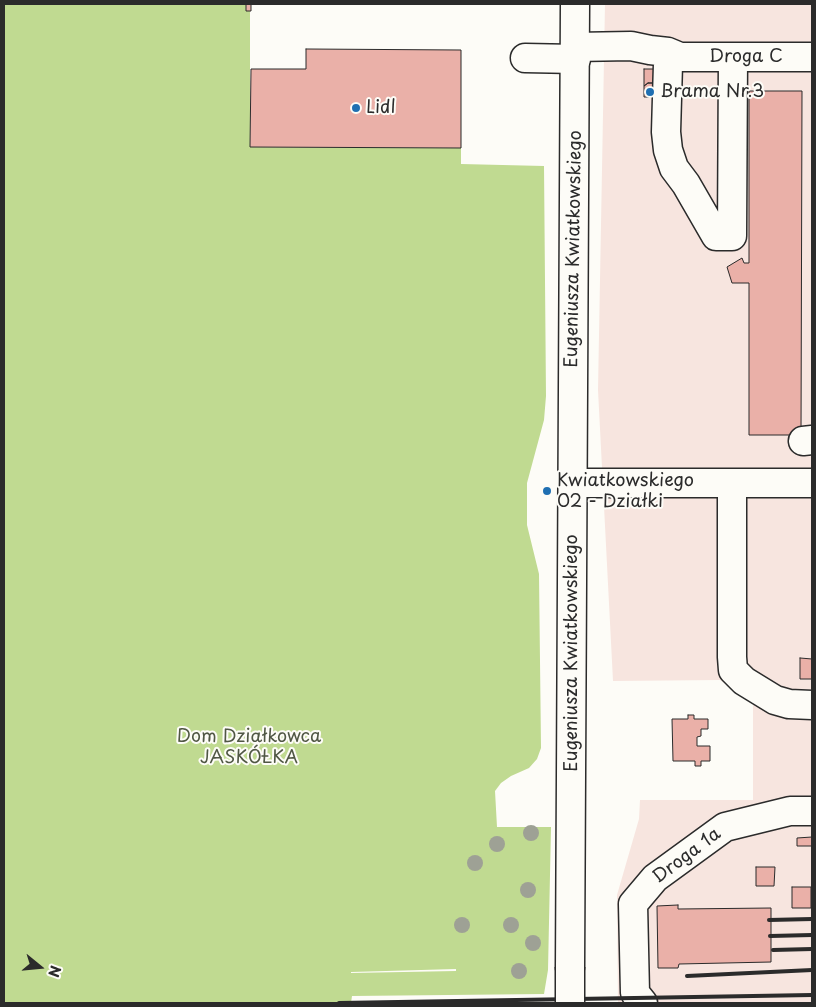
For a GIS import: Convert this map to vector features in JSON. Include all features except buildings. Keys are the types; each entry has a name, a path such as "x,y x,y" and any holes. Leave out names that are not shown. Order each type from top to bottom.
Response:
{"main road":[{"name":"Eugeniusza Kwiatkowskiego","path":"570,1003 575,4"},
{"name":"Droga C","path":"525,58 575,56 664,59 812,57"},
{"path":"664,59 666,132 668,150 674,168 686,184 716,236 732,236 733,57"},
{"path":"573,483 812,483"},
{"path":"732,483 733,670 744,680 775,700 789,704 812,705"},
{"name":"Droga 1a","path":"643,1003 635,993 633,904 654,878 725,827 801,811"}],"shaded area":[{"path":"605,4 812,4 812,1003 618,1003 617,895 639,819 640,800 753,800 753,704 720,680 613,681 598,390"}],"green space":[{"name":"Dom Działkowca JASKÓŁKA","path":"4,4 250,4 250,147 461,148 461,164 544,166 546,396 544,420 527,483 527,525 539,574 541,748 537,759 529,768 511,776 501,783 495,791 497,827 551,827 548,970 544,994 352,996 351,1003 4,1003","holes":["456,969 456,971 351,973"]}],"railway":[{"path":"769,920 812,919"},
{"path":"770,936 812,935"},
{"path":"773,950 812,949"},
{"path":"687,976 812,970"},
{"path":"339,1003 812,995"}],"place":[{"name":"Brama Nr.3","path":"650,92"},
{"name":"Lidl","path":"356,108"},
{"name":"Kwiatkowskiego 02 - Działki","path":"547,491"}]}
